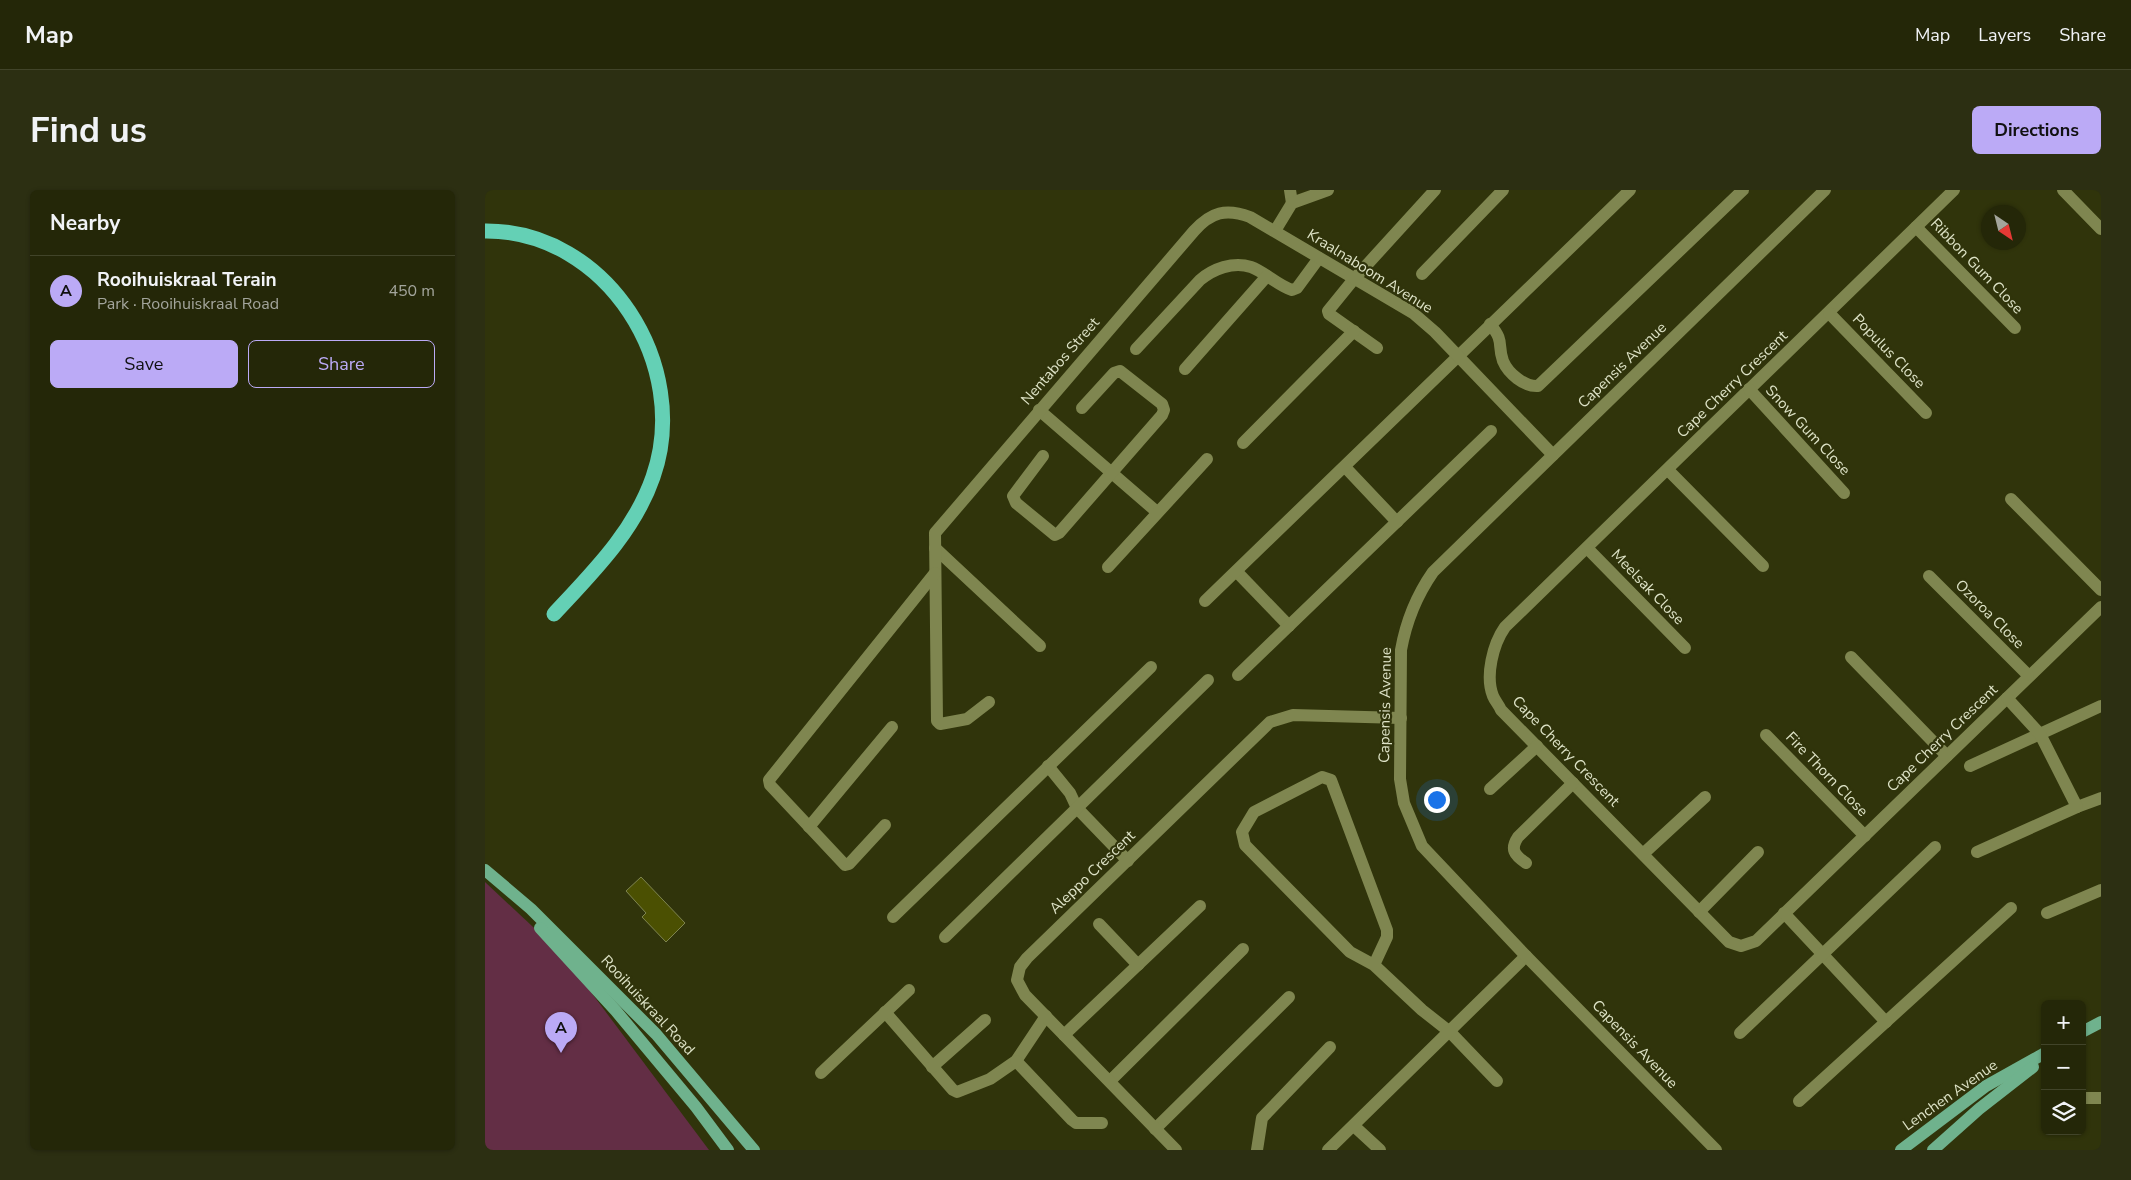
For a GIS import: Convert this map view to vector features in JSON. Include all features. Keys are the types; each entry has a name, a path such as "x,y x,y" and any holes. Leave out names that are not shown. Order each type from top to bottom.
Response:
{"highway":[{"path":"485,231 518,234 546,243 571,256 595,273 615,292 633,314 646,341 657,373 662,403 661,439 653,476 638,511 610,553 554,614"}],"main road":[{"name":"Rooihuiskraal Road","path":"485,870 531,909 656,1034 754,1150"},
{"name":"Rooihuiskraal Road","path":"509,892 616,1011 696,1107 728,1150"},
{"path":"2086,1030 2101,1022"},
{"name":"Lenchen Avenue","path":"1901,1150 1986,1086 2041,1055"},
{"name":"Lenchen Avenue","path":"1933,1150 1979,1109 2041,1061"}],"street":[{"path":"1275,231 1291,196 1328,190"},
{"path":"1377,348 1328,312 1354,279 1435,190"},
{"path":"1422,274 1503,190"},
{"path":"1205,601 1630,190"},
{"path":"1490,324 1499,337 1504,362 1509,370 1517,379 1528,385 1538,386 1743,190"},
{"name":"Capensis Avenue","path":"1716,1150 1526,956 1422,846 1404,803 1400,779 1401,659 1404,636 1414,607 1425,583 1433,572 1825,190"},
{"name":"Cape Cherry Crescent","path":"1954,190 1505,627 1498,636 1493,650 1491,675 1493,695 1501,710 1699,912 1729,942 1741,946 1756,940 2101,607"},
{"path":"2063,190 2101,229"},
{"name":"Kraalnaboom Avenue","path":"1213,214 1238,212 1275,231 1413,313 1435,332 1553,455"},
{"name":"Nentabos Street","path":"935,548 935,533 1194,231 1213,214"},
{"name":"Ribbon Gum Close","path":"1916,227 2015,328"},
{"path":"1136,349 1200,280 1211,272 1237,265 1251,267 1290,290 1295,290 1319,258"},
{"path":"1185,370 1267,276"},
{"name":"Populus Close","path":"1829,313 1926,412"},
{"path":"1243,442 1354,331"},
{"path":"1043,456 1013,496 1016,503 1055,535 1059,533 1162,415 1162,404 1120,371 1114,373 1082,408"},
{"name":"Snow Gum Close","path":"1749,389 1844,492"},
{"path":"1039,410 1157,512"},
{"path":"1238,675 1491,431"},
{"path":"1107,567 1207,459"},
{"path":"1345,467 1397,522"},
{"path":"1667,470 1763,566"},
{"path":"2011,499 2101,590"},
{"path":"935,548 937,722 939,724 967,719 989,702"},
{"path":"935,548 1040,646"},
{"name":"Meelsak Close","path":"1588,548 1685,648"},
{"path":"1237,572 1289,626"},
{"path":"885,825 848,864 845,864 770,785 769,780 935,573"},
{"name":"Ozoroa Close","path":"1929,576 2028,676"},
{"path":"1851,657 1947,756"},
{"path":"893,917 1151,667"},
{"path":"945,937 1208,680"},
{"path":"2007,698 2040,734 2077,808"},
{"path":"1970,766 2101,706"},
{"name":"Aleppo Crescent","path":"1176,1150 1021,989 1017,980 1020,967 1056,928 1270,722 1293,715 1401,718"},
{"path":"809,827 892,727"},
{"name":"Fire Thorn Close","path":"1766,734 1865,836"},
{"path":"1490,790 1537,746"},
{"path":"1048,766 1070,793 1077,808 1127,861"},
{"path":"1374,965 1387,937 1387,930 1331,780 1322,777 1257,810 1251,815 1242,832 1245,846 1349,952 1374,965 1422,1010 1450,1032 1497,1081"},
{"path":"1526,863 1515,856 1514,843 1573,782"},
{"path":"1641,852 1705,797"},
{"path":"1977,852 2101,798"},
{"path":"1641,852 1682,807"},
{"path":"1740,1033 1935,847"},
{"path":"1699,912 1758,852"},
{"path":"2047,913 2101,890"},
{"path":"1064,1034 1200,906"},
{"path":"1799,1101 2011,908"},
{"path":"1784,913 1886,1022"},
{"path":"1099,924 1138,965"},
{"path":"1110,1081 1243,949"},
{"path":"1328,1150 1526,956"},
{"path":"821,1072 909,990"},
{"path":"1155,1129 1289,997"},
{"path":"885,1012 953,1090 957,1092 989,1079 1017,1061 1046,1016"},
{"path":"932,1066 985,1020"},
{"path":"1257,1150 1262,1118 1331,1047"},
{"path":"1017,1061 1072,1120 1077,1123 1102,1123"},
{"path":"2086,1098 2101,1098"},
{"path":"1354,1126 1379,1150"}],"shaded area":[{"path":"485,882 564,956 709,1150 485,1150"}],"building":[{"path":"641,877 685,923 666,942 642,917 646,913 626,891"}],"place":[{"name":"Rooihuiskraal Terain","path":"561,1053"}]}
